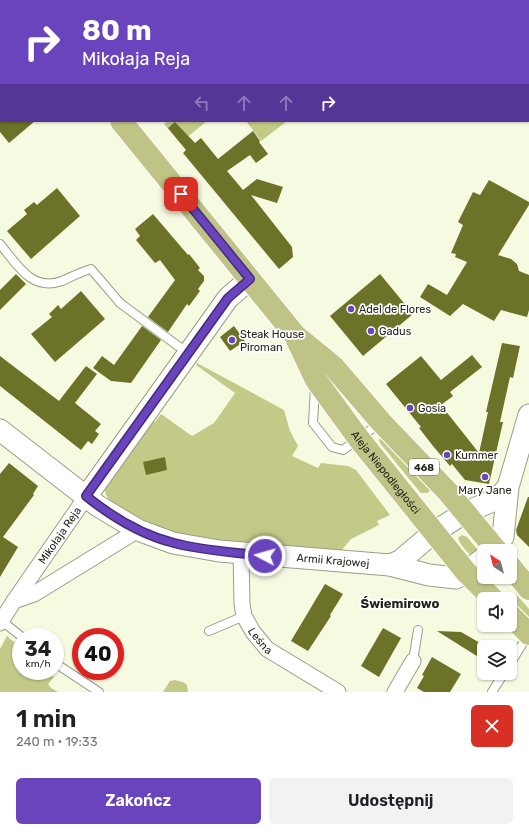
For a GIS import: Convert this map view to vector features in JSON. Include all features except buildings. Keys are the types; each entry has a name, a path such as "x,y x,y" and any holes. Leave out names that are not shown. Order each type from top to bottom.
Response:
{"main road":[{"name":"Aleja Niepodległości","path":"122,122 294,335 316,380 359,439 433,533 466,572 487,592"},
{"name":"Aleja Niepodległości","path":"294,335 333,366 382,422 448,492 486,544"},
{"path":"517,574 529,588"},
{"path":"517,622 529,634"}],"street":[{"name":"Mikołaja Reja","path":"1,622 86,496 188,352 228,298 250,279"},
{"path":"498,544 503,536 508,487 529,415"},
{"name":"Armii Krajowej","path":"0,430 98,506 138,530 173,543 241,553 390,565 429,575 456,578 466,572"},
{"path":"390,565 400,561 433,533 464,513 497,499 508,487"},
{"path":"14,601 34,594 138,530"},
{"name":"Leśna","path":"241,553 241,594 244,616 253,632 266,649 338,692"},
{"path":"466,572 477,564"},
{"path":"395,692 414,661"}],"lane":[{"path":"0,244 28,277 38,282 46,284 61,281 91,269 120,303 172,342 188,352"},
{"path":"359,439 382,422"},
{"path":"209,631 244,616"},
{"path":"1,622 12,630"},
{"path":"414,661 418,630"},
{"path":"517,653 529,634"},
{"path":"64,669 99,692"},
{"path":"492,692 500,680"}],"green space":[{"path":"167,122 206,122 180,143 164,124"},
{"path":"247,122 286,122 261,141"},
{"path":"197,363 284,410 290,431 298,446 292,456 318,468 321,463 348,466 356,470 390,515 377,521 379,525 351,539 341,551 224,542 170,532 141,519 110,501 106,495 104,487 151,421 155,422 161,414 192,436 214,423 235,393 196,365"},
{"path":"383,438 431,489 429,492 421,493 419,491 380,443 379,440"},
{"path":"462,535 467,537 477,549 477,556 473,557 468,553 458,538"},
{"path":"517,595 529,609 529,622 517,610"},
{"path":"7,636 12,640 12,680 51,680 48,684 51,688 58,692 0,692 0,649"},
{"path":"175,680 183,682 187,685 188,692 163,692 170,681"}],"place":[{"name":"Adel de Flores","path":"351,309"},
{"name":"Gadus","path":"371,331"},
{"name":"Steak House Piroman","path":"232,340"},
{"name":"Gosia","path":"410,408"},
{"name":"Kummer","path":"447,455"},
{"name":"Mary Jane","path":"485,477"}],"district":[{"name":"Świemirowo","path":"400,603"}],"route":[{"path":"181,194 250,279 228,298 86,496 98,506 123,522 138,530 173,543 219,551 265,556"}]}
